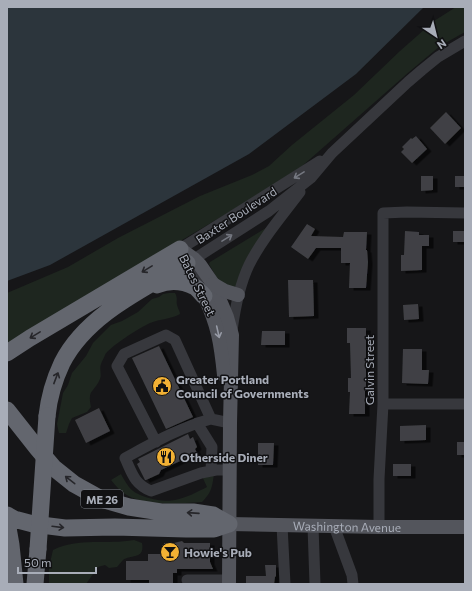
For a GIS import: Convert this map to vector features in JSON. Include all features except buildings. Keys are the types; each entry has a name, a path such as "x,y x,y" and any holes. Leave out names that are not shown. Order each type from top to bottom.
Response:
{"highway":[{"path":"35,584 47,416 54,380 62,362 79,338 92,324 115,306 187,257"},
{"path":"7,353 30,338 187,257"},
{"path":"133,295 159,284 172,281 185,283 196,288 208,290"},
{"name":"ME 26","path":"7,410 54,468 74,484 100,499 129,507 161,512 193,512 213,515 229,524"},
{"name":"ME 26","path":"7,515 14,519 33,524 66,528 115,527 186,530 214,529 229,524"},
{"path":"7,522 15,584"}],"main road":[{"name":"Bates Street","path":"187,257 200,265 208,290 211,309 219,334 230,423"},
{"name":"Bates Street","path":"208,290 228,317 232,335 229,582"},
{"path":"208,290 225,291 238,295"},
{"name":"Washington Avenue","path":"229,524 465,527"}],"street":[{"name":"Baxter Boulevard","path":"187,257 270,211 311,178 332,153 422,70 455,46 465,41"},
{"name":"Baxter Boulevard","path":"187,257 287,182 332,153"},
{"name":"Bates Street","path":"232,335 238,295 242,281 249,266 259,247 311,178"},
{"name":"Galvin Street","path":"379,527 382,404 383,213 465,213"},
{"path":"156,442 117,366 124,354 166,335 175,340 211,419"},
{"path":"382,404 465,404"},
{"path":"230,423 211,419 197,423 125,458 137,483 151,491 201,473 230,470"},
{"path":"197,423 212,447 211,471"},
{"path":"212,447 230,448"},
{"path":"282,525 285,584"},
{"path":"313,526 315,584"},
{"path":"334,526 352,575 353,584"},
{"path":"187,580 229,582"}],"shaded area":[{"path":"7,7 424,7 356,74 249,154 50,265 7,281"},
{"path":"456,7 465,7 465,32 440,46 301,167 7,348 7,293 68,267 118,238 200,196 252,175 269,166 292,145 354,95 434,21"},
{"path":"274,223 237,292 222,287 209,264 210,262"},
{"path":"169,293 175,293 180,314 146,325 112,347 105,355 100,366 100,379 90,397 91,407 87,412 72,418 66,433 59,433 57,424 63,393 68,385 72,373 86,356 93,343 111,325 138,312 152,299"},
{"path":"121,474 132,491 137,494 157,500 170,501 187,496 207,487 202,476 214,474 211,489 202,502 169,504 152,503 132,498 125,494 111,480"},
{"path":"134,540 142,543 141,552 137,556 126,558 117,567 109,568 105,565 98,567 86,584 49,584 49,567 53,550 63,546 83,542"}],"place":[{"name":"Greater Portland Council of Governments","path":"162,386"},
{"name":"Otherside Diner","path":"166,457"},
{"name":"Howie's Pub","path":"170,552"}]}
